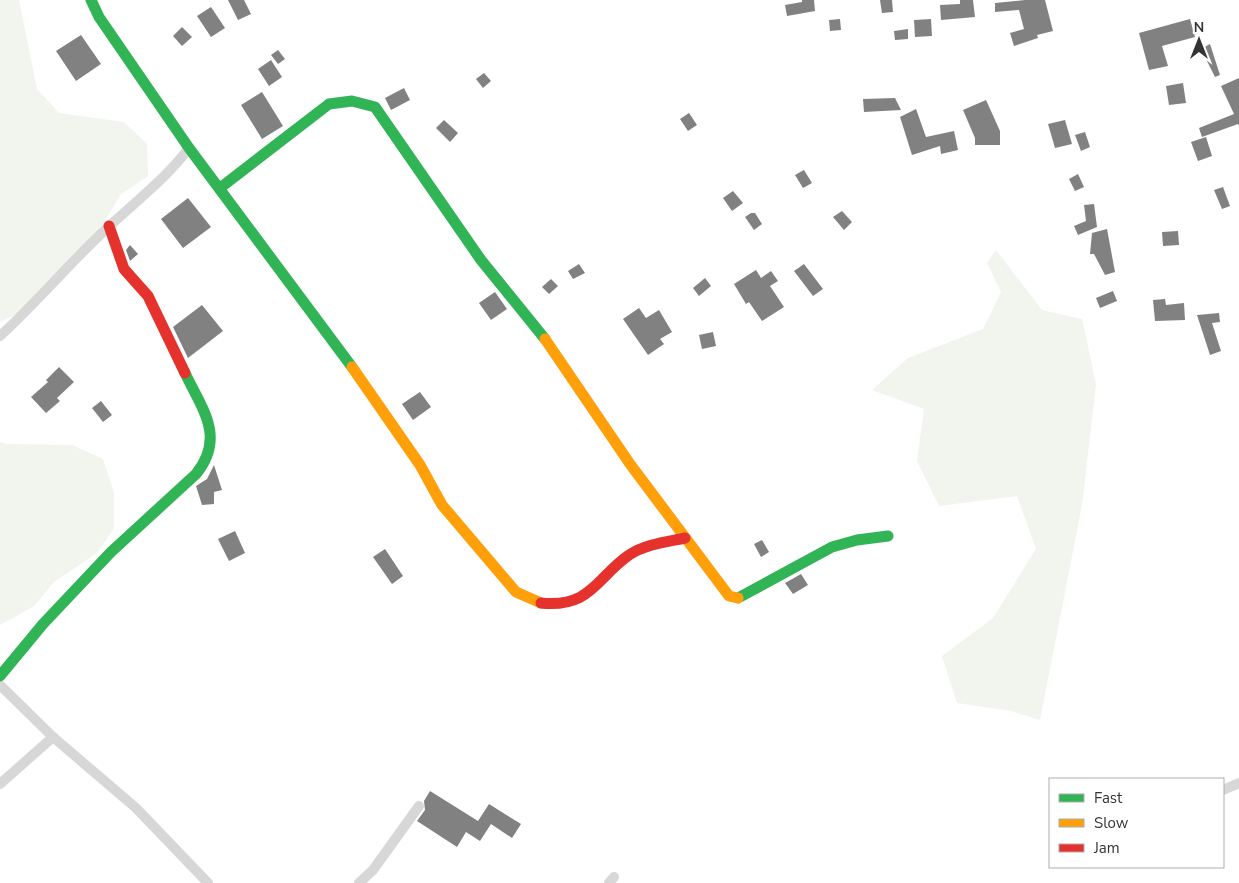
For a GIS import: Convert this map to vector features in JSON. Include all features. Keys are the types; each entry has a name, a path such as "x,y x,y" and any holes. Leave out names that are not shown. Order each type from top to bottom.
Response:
{"street":[{"path":"91,0 99,17 189,148 365,385 420,465 442,505 516,592 529,601 539,604 556,605 571,601 590,592 609,575 619,562 635,552 656,544 685,538"},
{"path":"220,188 329,104 345,100 362,101 375,107 481,260 553,349 630,464 729,596 738,598 832,547 857,540 888,536"},
{"path":"0,336 39,300 109,226 168,175 189,148"},
{"path":"0,676 48,619 111,552 196,474 207,462 212,450 210,425 148,296 124,269 118,257 109,226"},
{"path":"0,685 53,737 136,808 208,883"},
{"path":"0,784 53,737"},
{"path":"1224,790 1239,783"},
{"path":"359,883 373,870 419,806"}],"shaded area":[{"path":"0,0 19,0 37,89 59,113 124,122 147,144 148,176 121,194 90,244 20,312 0,322"},
{"path":"996,250 1042,310 1082,319 1096,384 1082,505 1040,720 1011,711 957,703 942,656 993,618 1036,549 1017,496 939,506 917,461 924,409 872,390 908,358 983,329 1001,292 987,263"},
{"path":"0,442 6,444 72,445 103,459 114,493 114,528 97,553 54,582 34,606 0,625"}],"building":[{"path":"228,0 244,0 251,14 238,20"},
{"path":"802,0 814,0 815,11 787,16 785,5 802,2"},
{"path":"880,0 892,0 893,12 882,13"},
{"path":"960,0 973,0 975,17 941,20 940,5 960,4"},
{"path":"1045,0 1053,31 1037,35 1038,38 1014,46 1010,33 1024,29 1019,10 995,12 995,3"},
{"path":"211,7 225,28 211,37 197,16"},
{"path":"840,19 841,30 830,31 829,20"},
{"path":"931,19 932,36 915,37 914,20"},
{"path":"1190,19 1195,37 1162,46 1168,66 1149,70 1139,33"},
{"path":"182,27 192,37 182,46 173,36"},
{"path":"908,29 908,39 895,40 894,31"},
{"path":"81,35 101,64 76,81 56,51"},
{"path":"1210,44 1220,75 1215,77 1201,49"},
{"path":"278,50 285,59 278,64 271,55"},
{"path":"271,60 282,77 269,86 258,69"},
{"path":"484,73 491,81 483,88 476,79"},
{"path":"1239,78 1239,126 1238,124 1202,137 1199,128 1234,114 1221,86"},
{"path":"1183,83 1186,103 1169,105 1166,86"},
{"path":"404,88 410,100 391,110 385,98"},
{"path":"262,92 283,126 262,139 241,105"},
{"path":"895,98 901,110 864,112 863,99"},
{"path":"986,100 1000,131 1000,145 975,145 975,138 963,110"},
{"path":"916,109 926,137 954,131 958,150 941,154 940,146 912,155 900,117"},
{"path":"689,113 697,125 688,131 680,119"},
{"path":"444,120 458,133 450,142 436,128"},
{"path":"1065,120 1072,144 1055,148 1048,124"},
{"path":"1085,132 1090,147 1081,151 1075,135"},
{"path":"1206,137 1212,156 1198,161 1191,142"},
{"path":"804,170 812,183 803,188 795,175"},
{"path":"1078,174 1084,187 1075,191 1069,179"},
{"path":"1223,187 1230,206 1222,209 1214,190"},
{"path":"733,191 743,203 732,211 723,198"},
{"path":"188,198 211,227 183,248 161,219"},
{"path":"1094,204 1097,227 1078,235 1074,226 1086,221 1084,205"},
{"path":"842,211 852,222 844,230 833,217"},
{"path":"755,213 762,224 754,230 745,217"},
{"path":"1107,229 1115,272 1105,275 1094,254 1090,254 1092,233"},
{"path":"1178,231 1179,245 1163,246 1162,232"},
{"path":"130,245 138,254 130,261 126,250"},
{"path":"579,264 585,273 573,279 568,271"},
{"path":"804,264 823,289 813,296 794,271"},
{"path":"756,270 761,278 771,271 778,281 770,286 784,307 762,321 749,302 746,304 734,284"},
{"path":"705,278 711,286 699,296 693,288"},
{"path":"551,279 558,286 549,294 542,287"},
{"path":"1113,291 1117,301 1100,308 1096,298"},
{"path":"495,292 507,309 491,320 479,303"},
{"path":"1165,299 1166,305 1184,303 1185,320 1155,321 1153,300"},
{"path":"202,305 223,331 188,358 173,327"},
{"path":"639,308 646,318 659,310 672,332 660,339 664,344 648,355 623,319"},
{"path":"1219,313 1220,322 1212,323 1221,351 1210,355 1197,315"},
{"path":"713,332 716,346 702,349 699,335"},
{"path":"59,367 74,382 57,398 60,401 46,413 31,397 48,382 46,380"},
{"path":"420,392 431,407 413,420 402,404"},
{"path":"101,401 112,415 103,422 92,408"},
{"path":"214,465 222,490 214,492 214,504 202,505 196,486 207,479"},
{"path":"235,531 245,553 229,561 218,539"},
{"path":"762,540 769,552 761,557 754,544"},
{"path":"385,549 403,576 392,584 373,557"},
{"path":"801,574 808,585 793,594 785,583"},
{"path":"430,791 478,821 489,804 521,824 512,838 491,824 480,841 466,832 457,847 417,821 425,810 424,801"}],"traffic: fast":[{"path":"91,0 99,17 189,148 352,367"},
{"path":"220,188 329,104 352,101 375,107 481,260 545,339"},
{"path":"0,676 43,624 111,552 196,474 205,461 209,448 210,435 208,423 185,373"},
{"path":"738,598 832,547 857,540 888,536"}],"traffic: slow":[{"path":"545,339 630,464 729,596 738,598"},
{"path":"352,367 420,465 442,505 516,592 541,603"}],"traffic: jam":[{"path":"109,226 124,269 148,296 185,373"},
{"path":"541,603 571,601 591,590 618,564 636,551 656,544 685,538"}]}
